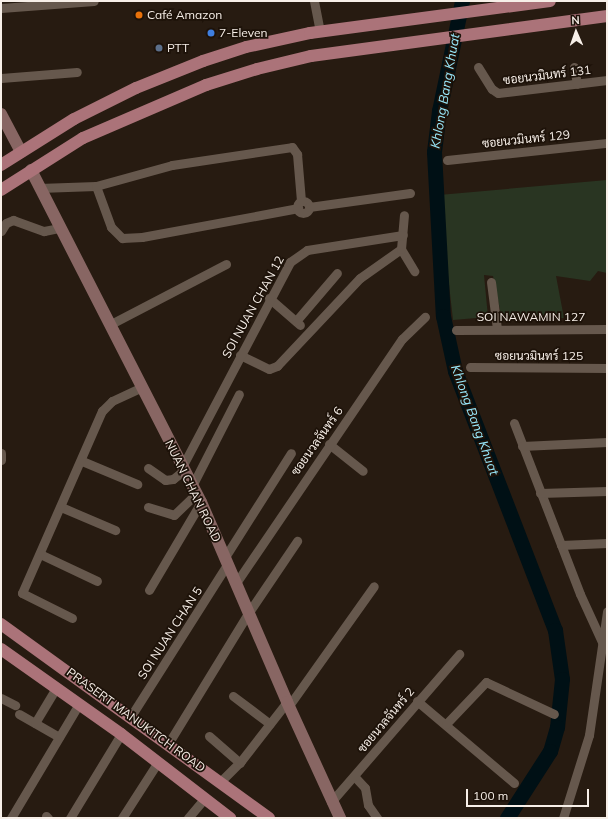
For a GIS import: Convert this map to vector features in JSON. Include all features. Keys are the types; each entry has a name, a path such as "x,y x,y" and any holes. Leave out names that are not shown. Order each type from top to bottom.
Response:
{"main road":[{"path":"1,165 74,119 136,88 198,62 246,47 320,31 550,1"},
{"path":"1,190 83,138 206,85 311,56 607,16"},
{"path":"1,114 21,152"},
{"name":"NUAN CHAN ROAD","path":"31,170 109,325 197,494 331,802 340,818"},
{"name":"PRASERT MANUKITCH ROAD","path":"1,624 131,716 269,818"},
{"name":"PRASERT MANUKITCH ROAD","path":"1,649 121,734 230,818"},
{"path":"121,734 131,716"}],"street":[{"path":"1,8 94,1"},
{"path":"314,1 320,31"},
{"name":"ซอยนวมินทร์ 131","path":"478,67 492,89 498,93 607,80"},
{"path":"574,67 577,84"},
{"path":"1,78 77,72"},
{"name":"ซอยนวมินทร์ 129","path":"447,160 607,143"},
{"path":"40,188 96,186 172,165 292,147 297,154 299,205"},
{"path":"96,186 111,227 122,238 142,237 299,205 307,202 309,207 410,193"},
{"path":"404,215 401,249 414,270"},
{"path":"1,231 6,223 12,220 44,231 60,228"},
{"name":"SOI NUAN CHAN 12","path":"183,469 269,298 290,262 307,250 403,235"},
{"path":"240,355 269,369 277,366 360,278 401,249"},
{"path":"109,325 226,264"},
{"path":"269,298 298,324 337,273"},
{"path":"491,282 497,329"},
{"name":"ซอยนวลจันทร์ 6","path":"236,583 329,444 402,339 424,317"},
{"name":"SOI NAWAMIN 127","path":"456,330 607,329"},
{"name":"ซอยนวมินทร์ 125","path":"470,367 607,368"},
{"path":"72,618 22,594 106,405 142,387"},
{"path":"149,590 197,494 239,394"},
{"path":"514,423 540,493 602,642"},
{"path":"522,446 607,442"},
{"path":"329,444 363,471"},
{"path":"1,453 1,460"},
{"name":"SOI NUAN CHAN 5","path":"131,716 291,453"},
{"path":"82,461 136,484"},
{"path":"148,468 165,480 170,481 183,469"},
{"path":"540,493 607,491"},
{"path":"148,508 174,515 197,494"},
{"path":"60,507 115,530"},
{"path":"168,744 249,612 297,541"},
{"path":"561,545 607,543"},
{"path":"40,554 97,581"},
{"path":"220,782 240,763 270,724 288,704 374,586"},
{"path":"563,818 589,735 598,686 602,642 607,610"},
{"name":"ซอยนวลจันทร์ 2","path":"331,802 459,654"},
{"path":"446,724 486,682 554,714"},
{"path":"35,723 56,688"},
{"path":"233,696 270,724"},
{"path":"1,698 15,705"},
{"path":"417,702 446,724 514,783"},
{"path":"11,818 79,704"},
{"path":"19,714 59,737"},
{"path":"70,818 121,734"},
{"path":"209,736 240,763"},
{"path":"122,818 158,762"},
{"path":"354,776 365,788 368,804 377,818"},
{"path":"188,818 205,798"}],"green space":[{"path":"607,180 607,273 598,271 590,281 556,276 564,318 502,319 493,276 484,275 488,317 453,320 439,195"}],"waterway":[{"name":"Khlong Bang Khuat","path":"462,1 439,111 434,152 443,316 455,371 555,630 562,679 557,727 550,751 507,818"}],"place":[{"name":"Café Amazon","path":"139,15"},
{"name":"7-Eleven","path":"211,33"},
{"name":"PTT","path":"159,48"}]}
